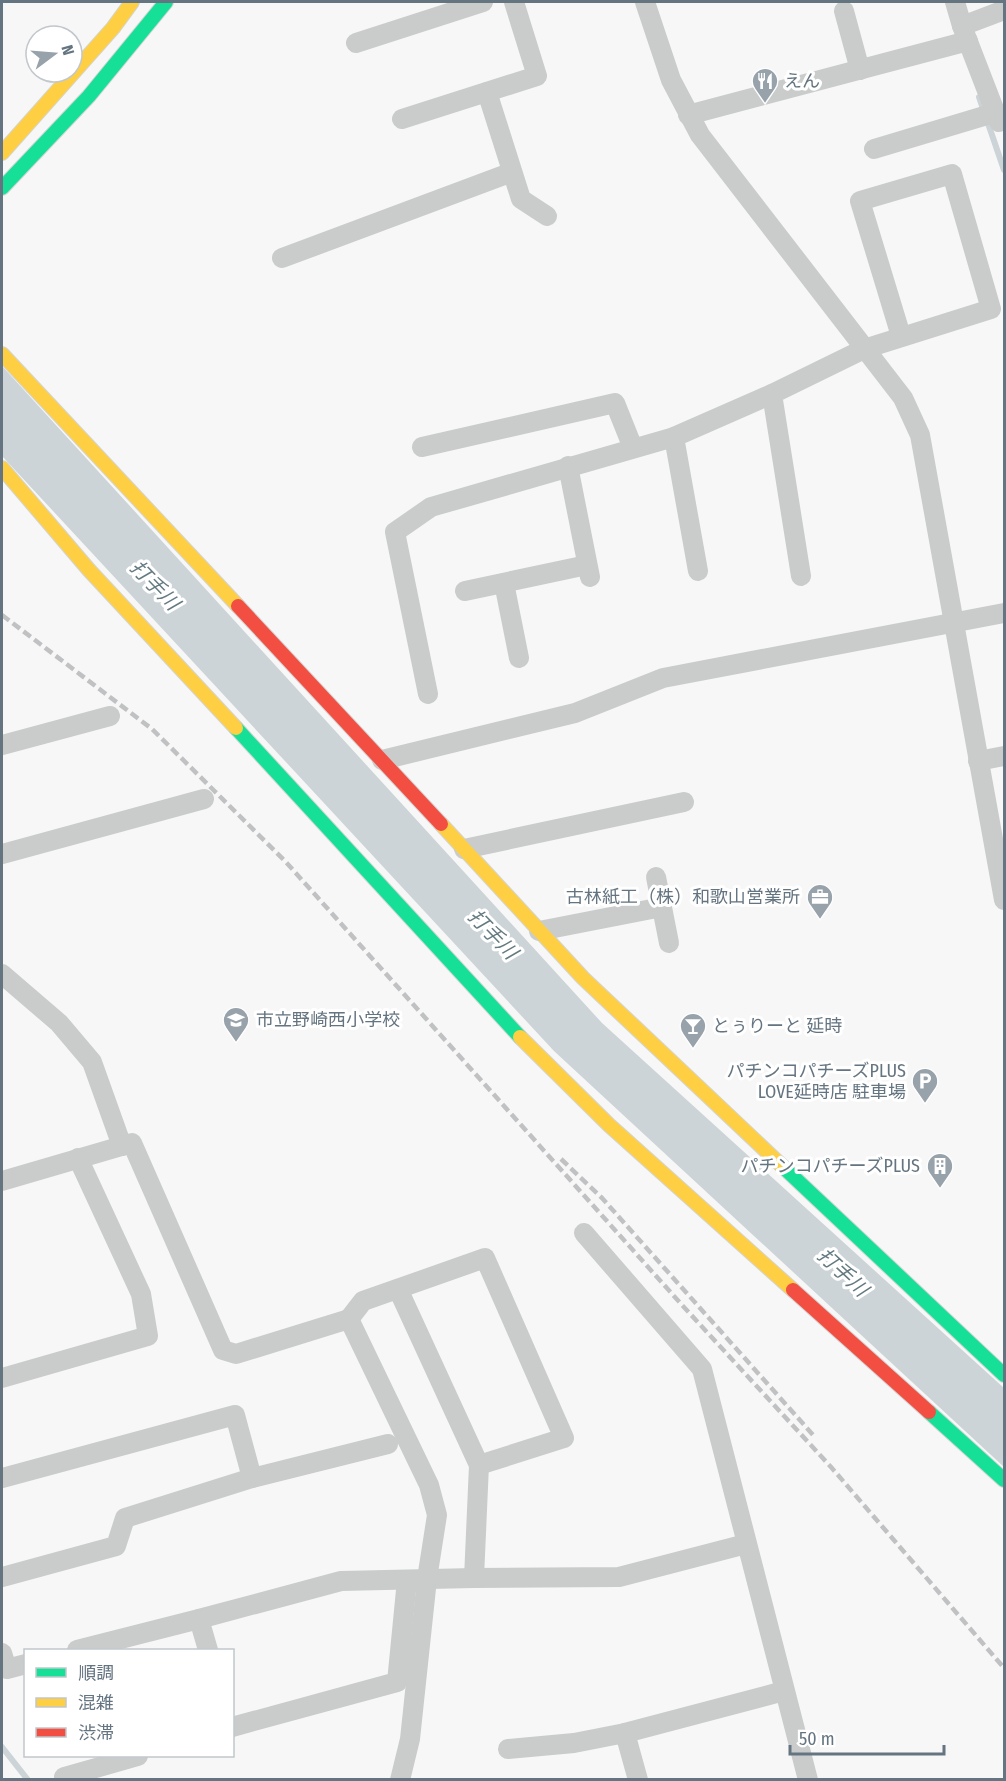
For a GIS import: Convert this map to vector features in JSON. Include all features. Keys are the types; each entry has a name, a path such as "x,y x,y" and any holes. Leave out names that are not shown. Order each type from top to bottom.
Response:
{"street":[{"path":"2,153 113,28 132,2"},
{"path":"2,188 89,96 166,2"},
{"path":"356,43 483,2"},
{"path":"645,2 671,80 700,135 903,398 920,435 978,761 1001,864 1005,900"},
{"path":"874,149 992,117 962,39 955,2"},
{"path":"402,119 537,76 520,3"},
{"path":"688,115 860,70 962,39 1005,10"},
{"path":"844,11 860,70"},
{"path":"487,92 521,199 548,216"},
{"path":"282,258 512,172"},
{"path":"428,694 394,532 431,507 674,437 772,394 864,349 992,309 952,174 860,201 901,336"},
{"path":"2,354 382,759 582,978 1005,1375"},
{"path":"772,394 801,576"},
{"path":"422,447 615,403 633,448"},
{"path":"674,437 698,571"},
{"path":"465,591 589,571 568,466"},
{"path":"2,468 89,570 501,1019 609,1125 1005,1480"},
{"path":"504,583 519,658"},
{"path":"382,759 575,713 663,678 1005,613"},
{"path":"2,745 110,716"},
{"path":"978,761 1005,756"},
{"path":"2,854 204,799"},
{"path":"464,849 684,802"},
{"path":"656,877 669,943"},
{"path":"539,931 662,908"},
{"path":"2,974 59,1023 92,1062 122,1146"},
{"path":"2,1181 132,1143 223,1350 236,1354 349,1319 363,1301 485,1258 564,1438 479,1465"},
{"path":"2,1378 148,1336 141,1294 78,1158"},
{"path":"584,1233 702,1369 808,1779"},
{"path":"398,1289 479,1465 474,1578"},
{"path":"349,1319 429,1485 437,1515 427,1579 410,1739 400,1779"},
{"path":"2,1478 236,1415 252,1478"},
{"path":"2,1577 116,1546 125,1518 252,1478 388,1444"},
{"path":"81,1649 341,1581 619,1577 746,1544"},
{"path":"234,1727 397,1682 407,1580"},
{"path":"199,1619 208,1649"},
{"path":"2,1653 7,1669 24,1665"},
{"path":"508,1749 574,1743 625,1733 784,1691"},
{"path":"625,1733 638,1779"},
{"path":"64,1778 132,1757"}],"water":[{"name":"打手川","path":"2,366 602,1023 1004,1388 1004,1467 554,1051 2,456"}],"waterway":[{"path":"979,97 1004,170"},
{"path":"2,1747 28,1780"}],"railway":[{"path":"2,615 152,729 285,861 682,1305 831,1467 1004,1668"},
{"path":"561,1159 602,1198 814,1436"}],"traffic: fast":[{"path":"2,188 89,96 166,2"},
{"path":"236,728 520,1037"},
{"path":"781,1165 1004,1375"},
{"path":"929,1412 1004,1480"}],"traffic: slow":[{"path":"2,153 113,28 132,2"},
{"path":"2,354 238,606"},
{"path":"2,468 89,570 236,728"},
{"path":"441,824 583,978 781,1165"},
{"path":"520,1037 609,1125 793,1290"}],"traffic: jam":[{"path":"238,606 441,824"},
{"path":"793,1290 929,1412"}],"place":[{"name":"えん","path":"765,104"},
{"name":"古林紙工（株）和歌山営業所","path":"820,920"},
{"name":"市立野崎西小学校","path":"236,1043"},
{"name":"とぅりーと 延時","path":"693,1049"},
{"name":"パチンコパチーズPLUS LOVE延時店 駐車場","path":"925,1104"},
{"name":"パチンコパチーズPLUS","path":"940,1189"}]}
